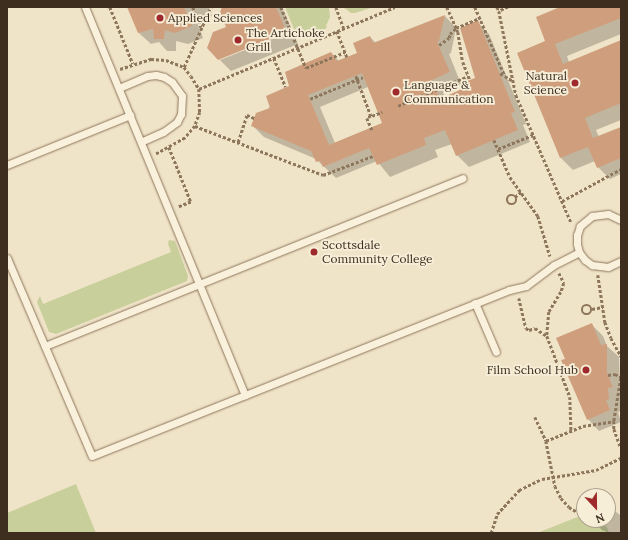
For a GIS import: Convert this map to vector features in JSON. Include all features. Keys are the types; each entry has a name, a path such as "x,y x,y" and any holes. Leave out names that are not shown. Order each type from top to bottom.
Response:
{"lane":[{"path":"85,7 245,395"},
{"path":"119,88 147,76 156,75 164,77 172,82 182,96 183,105 177,122 167,130 141,142"},
{"path":"7,165 130,115"},
{"path":"45,346 462,178"},
{"path":"621,220 608,214 592,216 580,226 577,235 577,244 585,260 600,267 608,267 621,260"},
{"path":"7,258 92,456 475,303 526,286 554,265 580,252"},
{"path":"475,303 496,352"}],"path":[{"path":"110,7 133,64"},
{"path":"193,7 201,28"},
{"path":"184,68 211,7"},
{"path":"281,7 306,68 345,52"},
{"path":"336,7 344,29"},
{"path":"199,89 395,7"},
{"path":"447,7 456,28 463,62 470,80"},
{"path":"475,7 503,73 513,81"},
{"path":"497,7 516,95 577,235"},
{"path":"499,11 508,7"},
{"path":"439,44 449,38 450,34 456,28 480,18"},
{"path":"337,31 348,57"},
{"path":"274,58 286,87"},
{"path":"356,76 371,116"},
{"path":"398,106 468,76"},
{"path":"310,99 363,77"},
{"path":"372,130 367,118 382,112"},
{"path":"238,142 247,115 254,118"},
{"path":"195,126 324,175 373,156"},
{"path":"498,149 533,135"},
{"path":"169,147 191,202 170,211"},
{"path":"562,201 621,169"},
{"path":"515,197 521,192"},
{"path":"600,267 598,275 605,322 611,338 621,356"},
{"path":"517,288 526,328 529,330 535,328 547,336"},
{"path":"592,309 603,307"},
{"path":"608,375 615,374 621,378 617,394 614,421 614,429 621,448"},
{"path":"617,394 621,396"},
{"path":"535,417 546,441 553,476 561,498 569,507 576,511"},
{"path":"546,441 582,426 614,421"},
{"path":"491,533 497,514 519,490 533,482 553,476 596,470 621,458"}],"green space":[{"path":"285,7 329,7 330,17 326,26 327,28 298,39"},
{"path":"343,7 374,7 351,13"},
{"path":"169,240 175,241 188,276 187,281 56,334 49,332 37,302 40,296 43,304 171,252 168,244"},
{"path":"76,484 96,533 7,533 7,513"},
{"path":"576,518 576,528 607,528 609,533 537,533"}],"building":[{"name":"Applied Sciences","path":"127,7 184,7 192,26 175,33 165,30 164,39 154,39 153,29 138,33"},
{"name":"The Artichoke Grill","path":"222,7 276,7 287,32 218,60 207,48 213,32 226,27 220,12"},
{"name":"Natural Science","path":"560,7 621,7 621,18 555,44 563,64 621,40 621,103 585,118 593,138 621,127 621,158 597,168 588,147 560,158 517,53 545,41 536,17"},
{"name":"Language & Communication","path":"445,15 439,41 437,42 450,72 432,80 440,99 464,88 462,83 475,78 460,28 478,20 515,112 511,113 518,130 456,156 445,130 424,138 426,145 377,165 369,148 323,167 320,161 316,162 311,151 251,126 256,113 270,108 266,96 289,86 285,72 331,52 337,61 357,53 353,43 370,36 373,43","holes":["362,73 382,123 329,145 308,95"]},
{"name":"Film School Hub","path":"592,323 601,345 607,344 607,373 613,387 608,388 609,399 606,400 610,410 587,420 561,360 565,359 556,338"}],"place":[{"name":"Applied Sciences","path":"160,18"},
{"name":"The Artichoke Grill","path":"238,40"},
{"name":"Natural Science","path":"575,83"},
{"name":"Language & Communication","path":"396,92"},
{"name":"Scottsdale Community College","path":"314,252"},
{"name":"Film School Hub","path":"586,370"}]}
